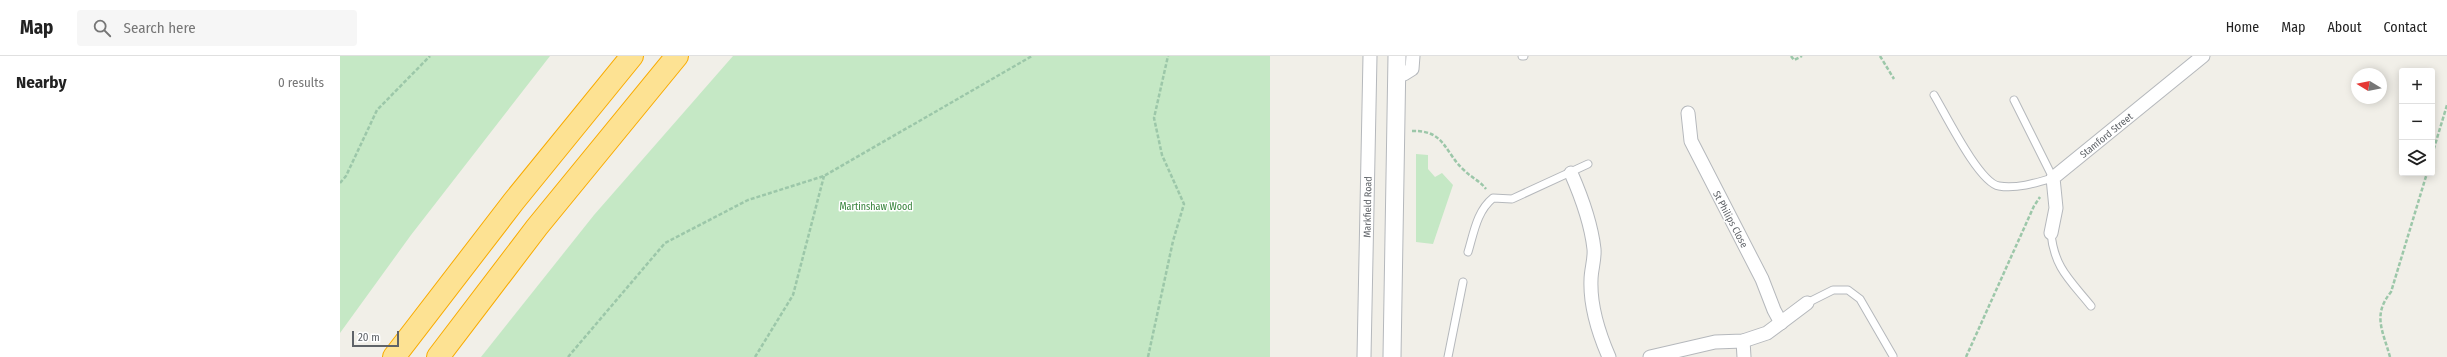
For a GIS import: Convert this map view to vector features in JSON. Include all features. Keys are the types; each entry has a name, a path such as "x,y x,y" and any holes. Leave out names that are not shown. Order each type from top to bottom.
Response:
{"highway":[{"path":"394,357 514,201 632,56"},
{"path":"438,357 537,227 677,56"}],"street":[{"name":"Markfield Road","path":"1364,357 1370,56"},
{"path":"1392,357 1397,56"},
{"path":"1397,74 1404,74 1412,69 1413,56"},
{"name":"Stamford Street","path":"2053,178 2203,56"},
{"name":"St Philips Close","path":"1688,113 1691,141 1762,279 1774,310 1781,323"},
{"path":"1571,173 1591,228 1594,252 1591,280 1592,303 1609,357"},
{"path":"2051,233 2056,208 2053,178"},
{"path":"1650,357 1715,342 1742,341 1767,333 1807,303"},
{"path":"1742,341 1744,357"}],"lane":[{"path":"1934,95 1983,177 1998,186 2029,185 2053,178 2014,100"},
{"path":"1468,252 1479,215 1485,204 1493,198 1512,199 1588,164"},
{"path":"2051,233 2053,251 2057,264 2091,306"},
{"path":"1448,357 1463,282"},
{"path":"1807,303 1833,290 1848,290 1860,299 1893,356"}],"path":[{"path":"340,183 346,176 377,110 430,56"},
{"path":"568,357 665,243 748,200 824,176 1032,56"},
{"path":"1148,357 1171,248 1184,204 1162,155 1154,118 1168,56"},
{"path":"1791,56 1794,60 1802,56"},
{"path":"1880,56 1894,79"},
{"path":"2435,145 2447,105"},
{"path":"1396,132 1430,132 1442,141 1464,170 1478,180 1493,198"},
{"path":"755,357 793,295 824,176"},
{"path":"2390,357 2379,318 2382,302 2391,292 2425,176"},
{"path":"1966,357 2034,206 2053,178"}],"green space":[{"path":"340,56 550,56 411,235 340,333"},
{"name":"Martinshaw Wood","path":"733,56 1270,56 1270,357 481,357 594,215"},
{"path":"1416,154 1428,155 1428,169 1435,177 1442,173 1453,185 1433,244 1416,242"}]}
